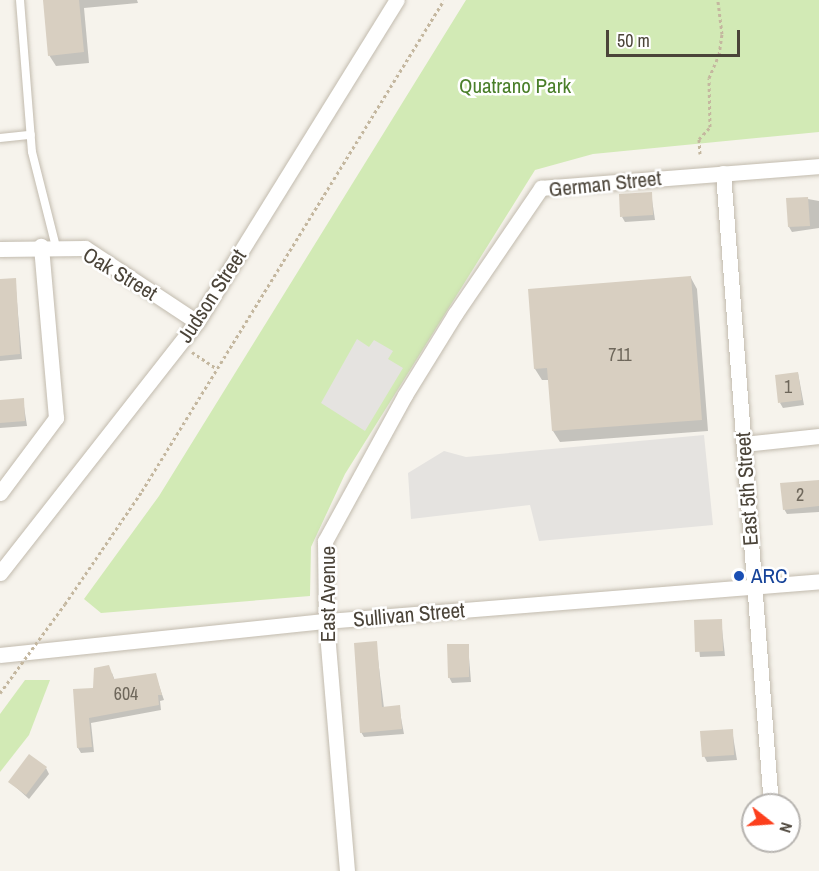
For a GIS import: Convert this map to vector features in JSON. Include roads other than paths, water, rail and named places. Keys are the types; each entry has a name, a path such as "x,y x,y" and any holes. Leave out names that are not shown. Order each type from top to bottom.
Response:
{"street":[{"name":"Judson Street","path":"0,573 197,322 397,0"},
{"name":"German Street","path":"455,314 541,188 819,166"},
{"name":"East 5th Street","path":"723,173 770,793"},
{"path":"0,493 56,418 49,247"},
{"name":"Oak Street","path":"0,249 85,248 197,322"},
{"name":"East Avenue","path":"347,871 326,621 325,541 405,395 455,314"},
{"path":"744,444 819,436"},
{"name":"Sullivan Street","path":"0,655 326,621 819,581"}],"lane":[{"path":"20,0 31,135 49,247"},
{"path":"0,138 31,135"}],"place":[{"name":"ARC","path":"739,576"}],"park label":[{"name":"Quatrano Park","path":"515,86"}]}
